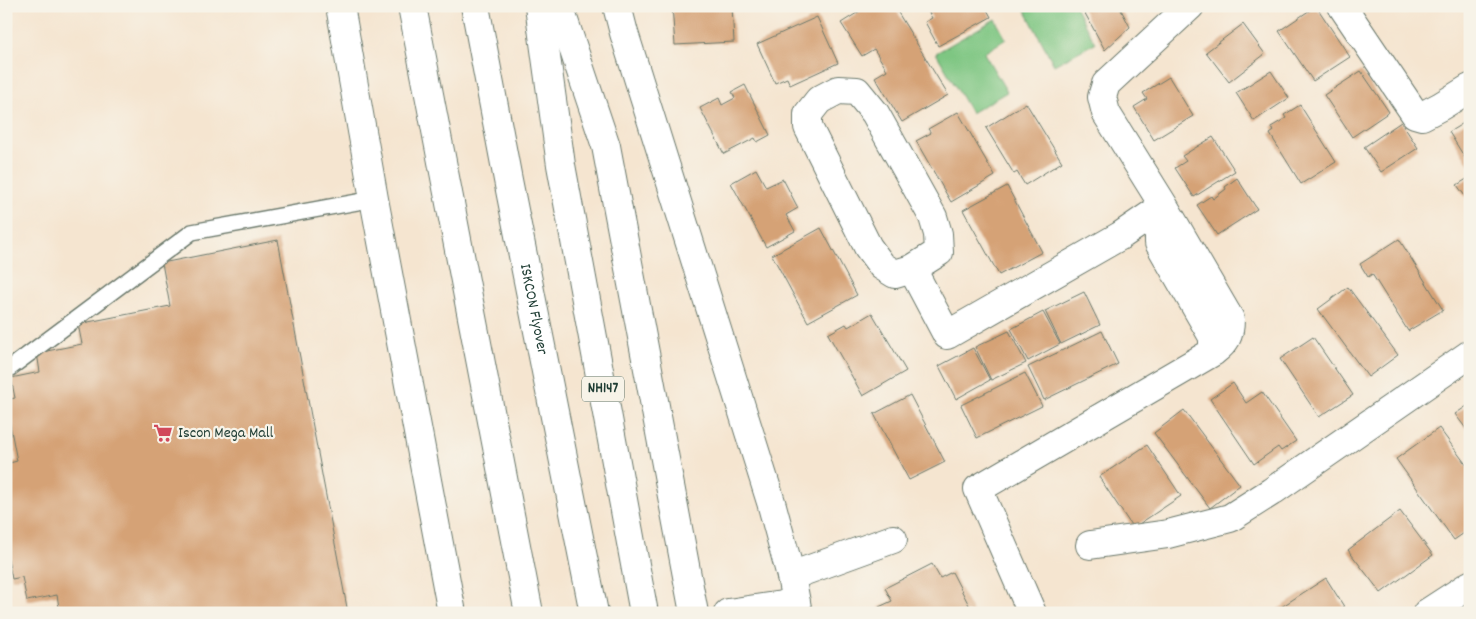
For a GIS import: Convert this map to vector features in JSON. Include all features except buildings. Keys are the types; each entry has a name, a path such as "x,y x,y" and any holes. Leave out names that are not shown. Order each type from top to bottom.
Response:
{"main road":[{"path":"340,6 374,199 452,613"},
{"path":"412,6 529,613"},
{"name":"ISKCON Flyover","path":"475,6 594,613"},
{"name":"NH147","path":"539,6 561,164 644,613"},
{"path":"558,6 606,146 694,613"},
{"path":"617,6 771,502 791,576 797,608 728,613"},
{"path":"1032,613 978,488 1213,352 1224,342 1230,329 1230,319 1164,206 1106,113 1102,97 1106,84 1190,6"},
{"path":"1342,6 1415,114 1422,116 1470,88"},
{"path":"838,90 857,91 875,113 933,217 938,234 939,252 912,269 894,274 882,266 868,247 808,127 808,114 819,100 838,90"},
{"path":"912,269 947,335 1120,236 1164,206"},
{"path":"1090,545 1168,534 1230,518 1271,492 1470,354"},
{"path":"791,576 893,539"},
{"path":"1427,613 1470,585"}],"lane":[{"path":"6,371 192,232 374,199"}],"green space":[{"path":"1023,6 1075,6 1095,43 1054,65"},
{"path":"995,19 1006,39 984,53 1007,92 971,113 936,53"}],"place":[{"name":"Iscon Mega Mall","path":"163,433"}]}
